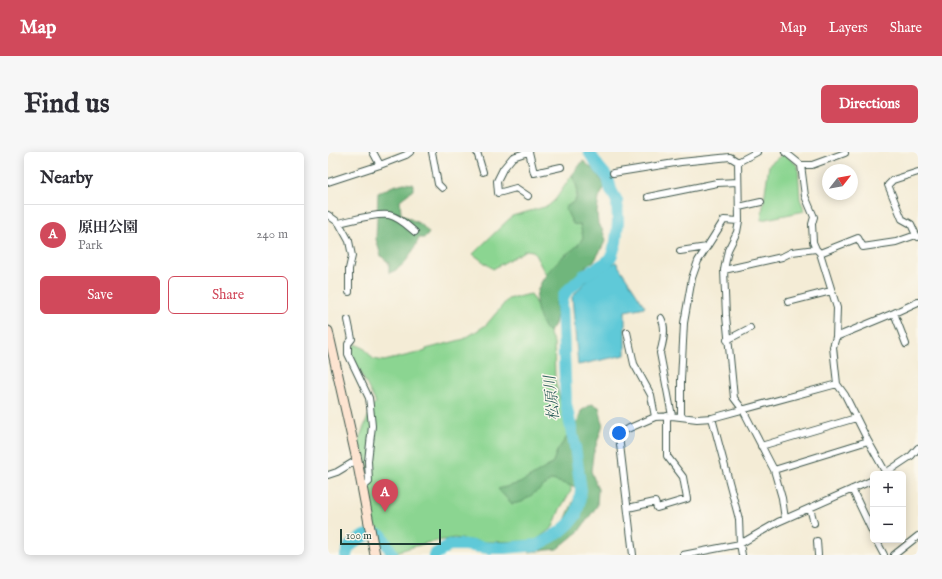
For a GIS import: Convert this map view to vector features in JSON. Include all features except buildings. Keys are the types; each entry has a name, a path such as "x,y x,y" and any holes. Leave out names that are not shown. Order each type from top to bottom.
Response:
{"street":[{"path":"373,152 380,165"},
{"path":"328,182 380,165 410,152"},
{"path":"432,152 438,184 442,188"},
{"path":"477,152 483,172"},
{"path":"528,196 516,188 498,193 497,181 503,169 512,157 528,152 534,173 561,166"},
{"path":"738,162 757,152"},
{"path":"785,152 801,165 812,165 845,153"},
{"path":"613,173 681,162 730,157 738,162"},
{"path":"738,162 739,221 737,232 728,250 724,270 728,340 734,398 743,410 774,470 786,519"},
{"path":"801,165 804,196 814,217 812,224 813,242 818,251 837,308 836,337 833,347 837,384 845,395 883,471"},
{"path":"724,270 782,257 792,252 818,251 858,238 863,247 896,242 917,236 911,224 902,219 888,185 893,180 918,172"},
{"path":"648,197 716,183 738,182"},
{"path":"739,207 761,202"},
{"path":"328,215 339,223 349,241 352,256 349,269 349,292"},
{"path":"339,223 380,215 390,215 402,221 415,232"},
{"path":"681,416 684,323 692,278 698,261 724,220 739,221"},
{"path":"680,251 707,246"},
{"path":"788,302 831,291"},
{"path":"836,337 918,302"},
{"path":"894,313 906,344"},
{"path":"628,508 654,502 657,508 688,499 683,477 666,459 670,416 660,353 663,344 664,324 661,318"},
{"path":"348,320 352,339 348,344 348,354 369,398 372,426 368,462 369,482 362,488"},
{"path":"728,340 750,328"},
{"path":"328,331 331,354 357,460 375,555"},
{"path":"627,332 634,364 652,395 655,417"},
{"path":"633,555 619,436 625,430 655,417 681,416 698,419 712,418 837,384"},
{"path":"712,418 739,519 742,555"},
{"path":"761,446 856,418"},
{"path":"774,470 868,441"},
{"path":"889,471 911,456 918,448"},
{"path":"328,475 337,472 357,460"},
{"path":"683,555 740,544 786,519 870,481"},
{"path":"852,490 870,527"},
{"path":"810,508 814,523"},
{"path":"894,555 918,536"},
{"path":"817,541 818,555"},
{"path":"878,543 884,555"}],"green space":[{"path":"784,153 798,166 800,199 805,211 761,220 769,165"},
{"path":"583,161 596,172 605,186 599,198 597,212 598,224 602,229 606,240 595,260 584,268 571,281 556,303 557,315 555,324 550,332 544,328 536,304 538,289 548,272 561,258 576,247 583,237 580,225 573,224 565,208 576,200 577,187 572,175"},
{"path":"572,175 577,187 576,200 565,208 580,225 584,237 578,246 560,259 546,275 533,251 526,250 493,269 473,254 512,216 548,206 555,200"},
{"path":"404,183 413,184 413,190 400,200 401,214 422,225 429,233 425,238 419,238 408,259 400,267 389,273 389,263 381,256 376,239 378,193"},
{"path":"531,294 554,343 555,381 564,414 568,438 571,491 560,509 553,527 535,541 484,542 454,538 426,543 396,552 372,533 356,446 373,405 376,403 350,352 355,344 364,348 373,359 384,361 426,351 426,349 464,339 486,325 508,299"},
{"path":"592,404 599,407 603,424 593,455 591,471 598,489 597,506 579,531 557,549 529,552 531,545 560,532 579,488 552,480 522,502 512,504 498,489 520,483 552,464 557,451 578,421 581,411"}],"water":[{"path":"616,262 645,307 625,311 625,355 578,365 572,297 587,280"}],"waterway":[{"name":"松原川","path":"434,555 449,545 489,548 538,545 560,532 576,515 581,490 575,447 566,404 562,302 565,293 583,276 607,262 612,255 616,242 618,222 617,201 611,190 608,178 589,152"},
{"name":"松原川","path":"346,555 349,547 359,539 372,533 382,536 393,555"}],"place":[{"name":"原田公園","path":"385,512"}]}
